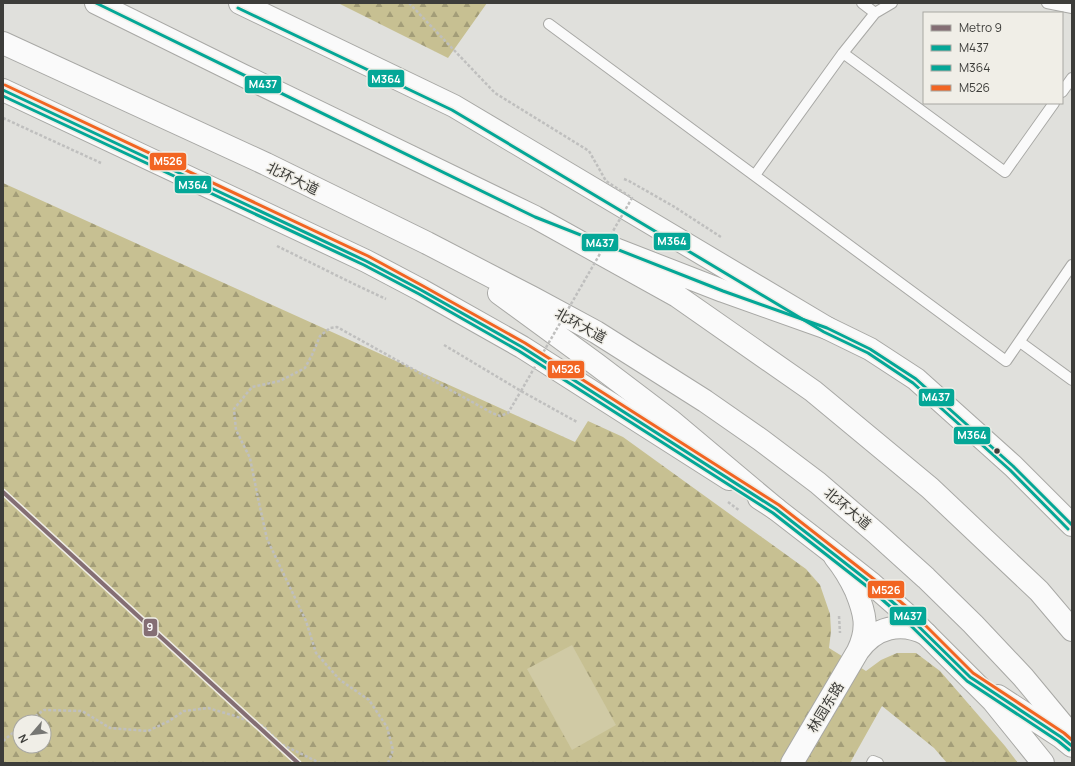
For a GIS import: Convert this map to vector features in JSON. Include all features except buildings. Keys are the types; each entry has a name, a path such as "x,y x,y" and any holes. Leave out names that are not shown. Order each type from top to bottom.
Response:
{"main road":[{"path":"96,3 249,79 535,217 677,296 813,391 930,488 1039,591 1072,630"},
{"path":"240,3 454,106 828,328 870,349 916,379 1013,466 1072,525"},
{"name":"北环大道","path":"3,43 266,164 533,298 596,332 705,401 761,440 818,483 926,578 973,624 1023,678 1072,736"},
{"path":"3,90 366,261 421,290 522,347 776,509"},
{"path":"535,217 723,291 828,328"},
{"path":"427,244 521,309 670,420 776,509 878,589 905,613 993,701 1042,763"},
{"name":"林园东路","path":"792,763 858,651 865,631 865,618 862,605 849,576 829,550"},
{"name":"林园东路","path":"858,651 866,640 875,634 889,629 910,628 926,634"},
{"path":"970,677 1061,737 1072,746"}],"lane":[{"path":"862,3 875,13"},
{"path":"754,175 843,53 875,13 892,3"},
{"path":"1047,3 1072,8"},
{"path":"548,24 1006,360 1020,342 1072,265"},
{"path":"843,53 1005,172 1053,104"},
{"path":"1063,91 1072,78"},
{"path":"1020,342 1072,380"},
{"path":"872,763 873,761 878,763"}],"path":[{"path":"388,763 393,750 387,727 369,700 340,680 316,653 306,621 268,539 250,458 236,430 234,409 252,387 280,382 305,368 320,336 330,328 337,327 492,413 500,416 508,413 632,198 606,181 589,151 495,92 409,3"},
{"path":"3,118 103,164"},
{"path":"272,244 389,300"},
{"path":"444,345 521,392 577,422"},
{"path":"529,371 535,374"},
{"path":"726,500 745,514"},
{"path":"838,612 840,617 840,636"},
{"path":"38,714 44,710 82,711 110,728 148,731 169,721 184,711 208,708 263,726 281,744 320,763"},
{"path":"3,741 12,734"}],"green space":[{"path":"338,3 487,3 448,58"},
{"path":"3,183 575,442 588,421 623,437 806,569 820,585 830,614 831,631 829,648 866,671 881,660 897,653 916,653 940,671 1018,763 947,763 934,748 882,706 850,763 3,763"}],"shaded area":[{"path":"572,645 616,725 572,750 527,669"}],"metro line":[{"name":"9","path":"3,492 298,763"}],"transit line":[{"name":"M437","path":"96,3 535,217 723,291 827,328 870,349 916,379 1013,466 1072,525"},
{"name":"M364","path":"238,8 452,110 824,332 868,353 913,383 1010,470 1068,529"},
{"name":"M526","path":"5,85 368,256 525,343 779,505 875,580 909,609 973,673 1064,733 1072,740"},
{"name":"M437","path":"3,90 366,261 522,347 776,509 872,584 905,613 970,677 1061,737 1072,746"},
{"name":"M364","path":"3,96 364,265 419,294 519,351 773,513 869,588 902,617 967,681 1058,741 1069,750"}]}
